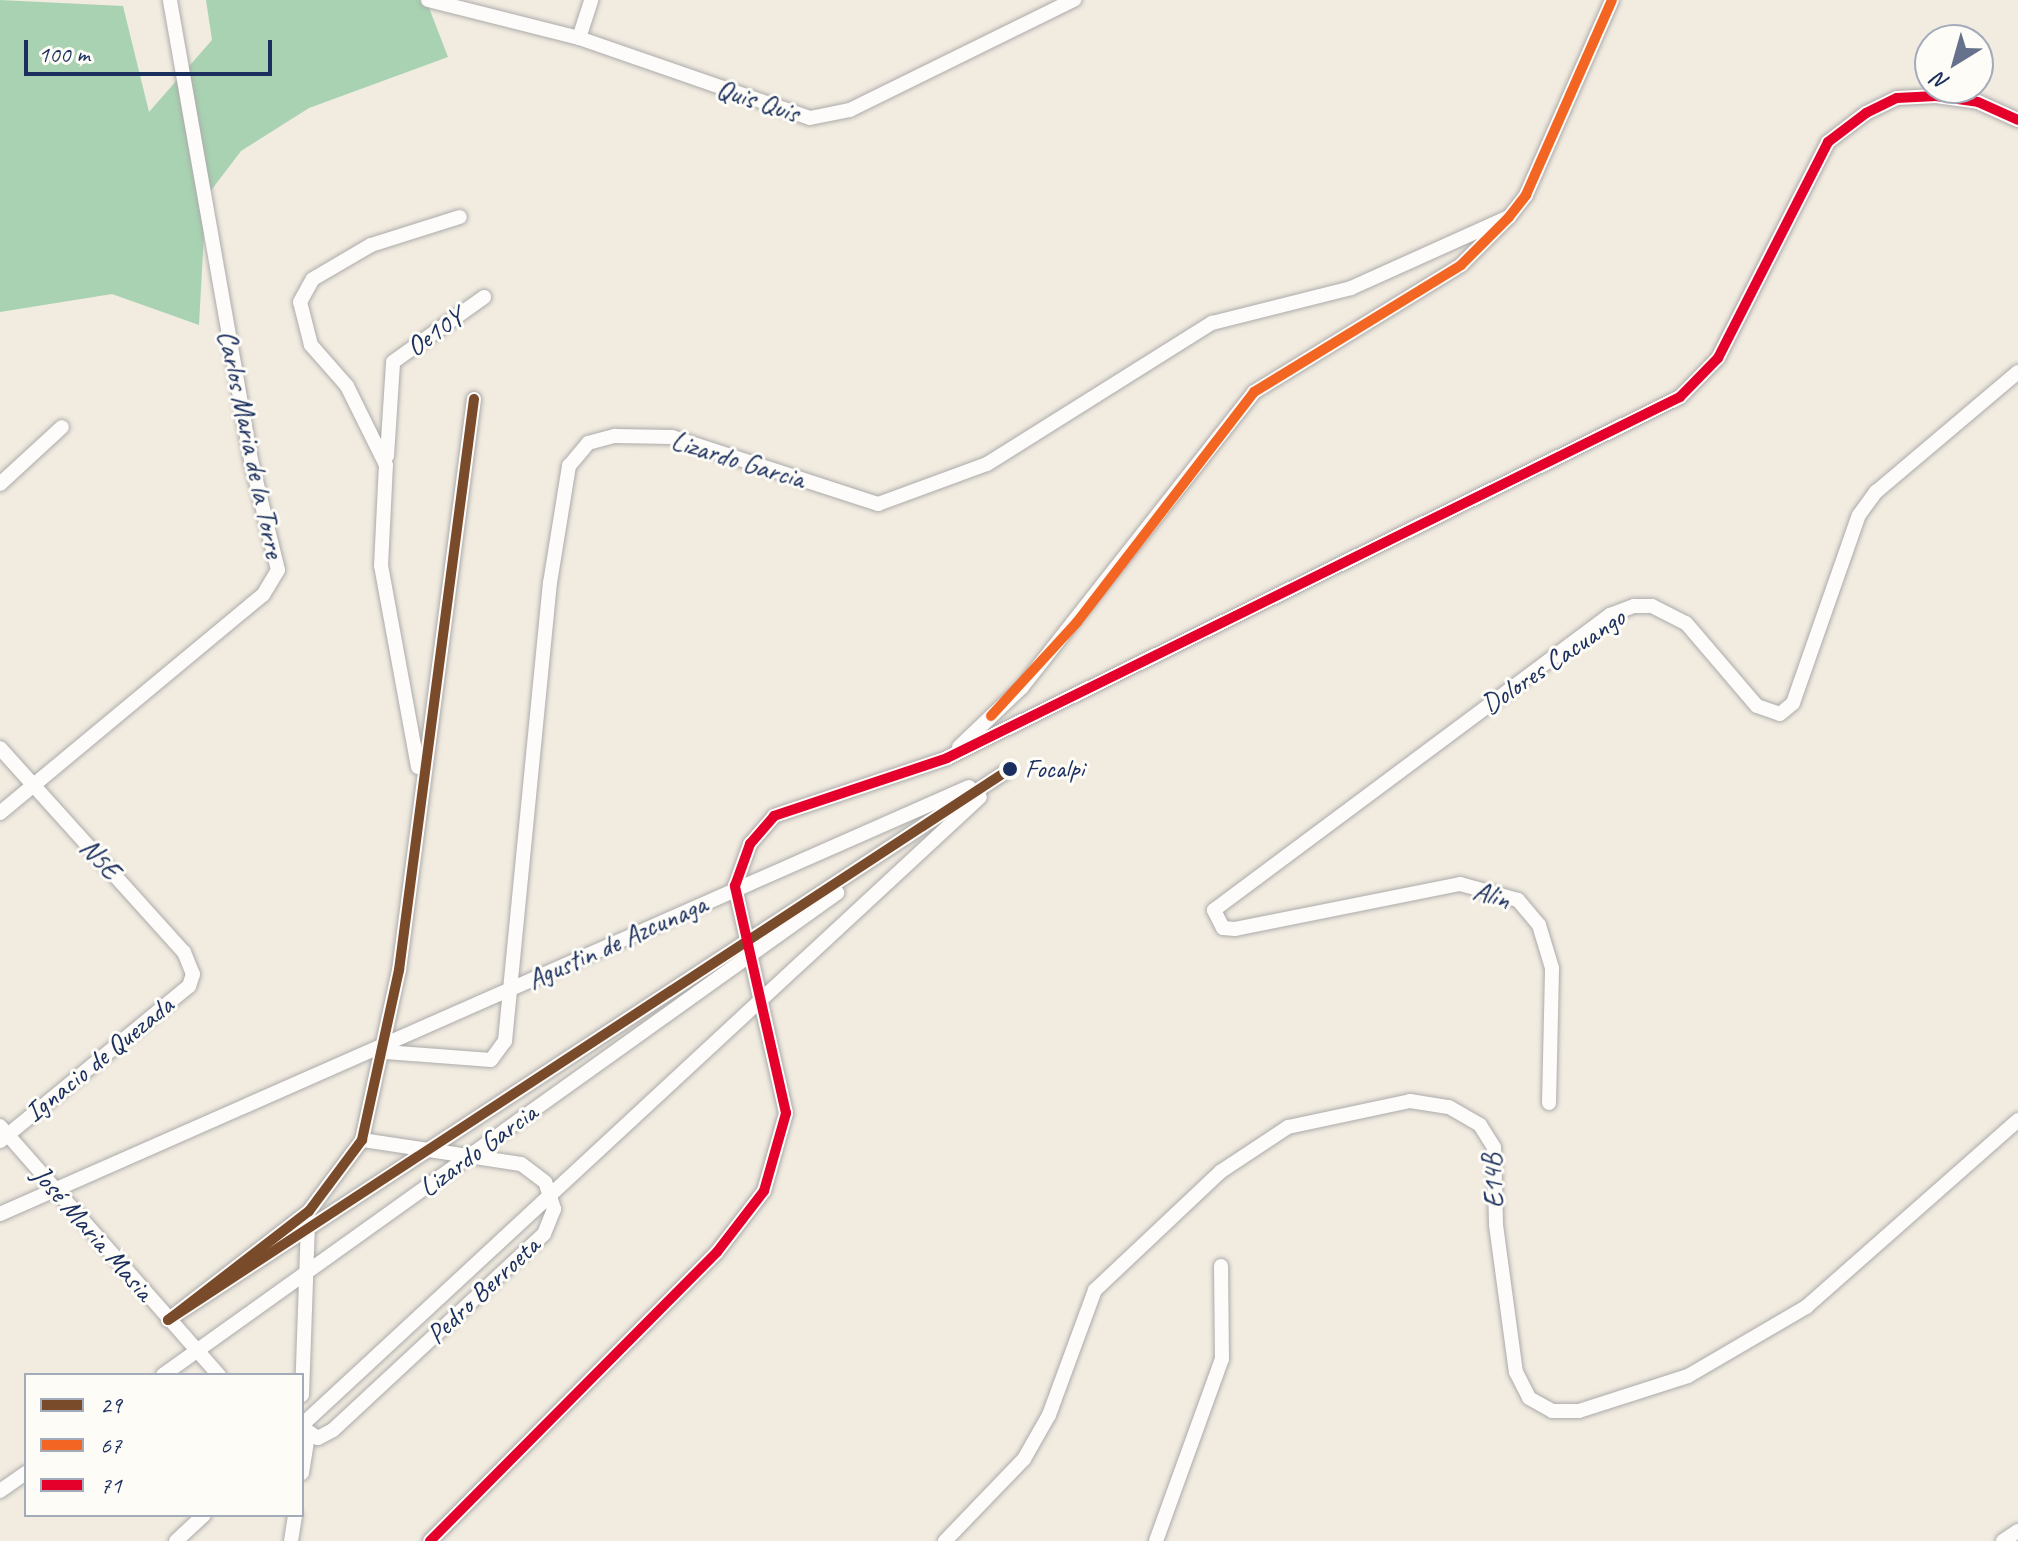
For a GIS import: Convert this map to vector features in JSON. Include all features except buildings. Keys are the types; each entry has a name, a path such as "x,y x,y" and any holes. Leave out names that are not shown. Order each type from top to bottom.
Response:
{"street":[{"name":"Carlos Maria de la Torre","path":"0,813 263,595 278,570 246,431 170,0"},
{"name":"Quis Quis","path":"428,0 579,38 810,118 850,110 1074,0"},
{"path":"579,38 591,0"},
{"path":"947,758 1022,687 1254,392 1461,265 1509,217 1526,195 1612,0"},
{"path":"430,1541 717,1252 764,1191 786,1113 735,890 750,844 786,808 947,758 1680,397 1718,358 1813,165 1828,142 1866,113 1897,98 1936,96 1978,102 2018,120"},
{"path":"419,772 381,566 386,465 347,386 311,345 300,302 313,279 371,245 460,217"},
{"name":"Lizardo Garcia","path":"386,1048 491,1060 505,1041 550,583 569,466 588,443 615,436 672,437 878,504 987,464 1212,323 1351,288 1509,217"},
{"name":"Oe10Y","path":"386,465 393,362 484,297"},
{"name":"Dolores Cacuango","path":"1215,920 1219,902 1610,615 1634,606 1652,606 1686,623 1757,706 1780,714 1793,703 1859,515 1876,492 2018,372"},
{"path":"168,1320 309,1211 362,1140 386,1048 419,772 474,399"},
{"path":"0,484 62,427"},
{"name":"N5E","path":"0,748 184,952 193,974"},
{"path":"304,1429 551,1194 1010,769"},
{"name":"Lizardo Garcia","path":"168,1320 428,1150 748,948 1010,769"},
{"name":"Agustin de Azcunaga","path":"0,1214 386,1048 509,990 1010,769"},
{"name":"Alin","path":"1215,920 1235,929 1460,884 1518,900 1539,925 1552,968 1549,1103"},
{"name":"Lizardo Garcia","path":"166,1373 469,1156 748,948"},
{"name":"Ignacio de Quezada","path":"3,1134 189,986 193,974"},
{"name":"E14B","path":"945,1541 1024,1459 1049,1415 1095,1290 1220,1172 1288,1127 1410,1101 1449,1107 1480,1125 1494,1147 1496,1225 1516,1372 1529,1398 1552,1411 1579,1411 1688,1376 1806,1307 2018,1120"},
{"name":"José Maria Masia","path":"3,1134 217,1373"},
{"path":"362,1140 521,1164 551,1194"},
{"name":"Pedro Berroeta","path":"304,1429 333,1430 544,1234 551,1194"},
{"path":"303,1373 309,1211"},
{"path":"1156,1541 1222,1359 1221,1266"},
{"path":"0,1491 24,1474"},
{"path":"176,1541 202,1517"},
{"path":"291,1541 295,1517"},
{"path":"2003,1541 2018,1531"}],"green space":[{"path":"0,0 123,6 149,112 212,40 206,0 426,0 448,57 309,108 241,151 206,197 199,325 112,294 0,312"}],"transit line":[{"name":"67","path":"991,716 1077,622 1254,392 1461,265 1509,217 1526,195 1612,0"},
{"name":"71","path":"430,1541 717,1252 764,1191 786,1113 735,886 750,844 774,816 947,758 1680,397 1718,358 1828,142 1866,113 1897,98 1936,96 1978,102 2018,120"},
{"name":"29","path":"474,399 399,970 362,1140 309,1211 168,1320 1010,769"}],"place":[{"name":"Focalpi","path":"1010,769"}]}
